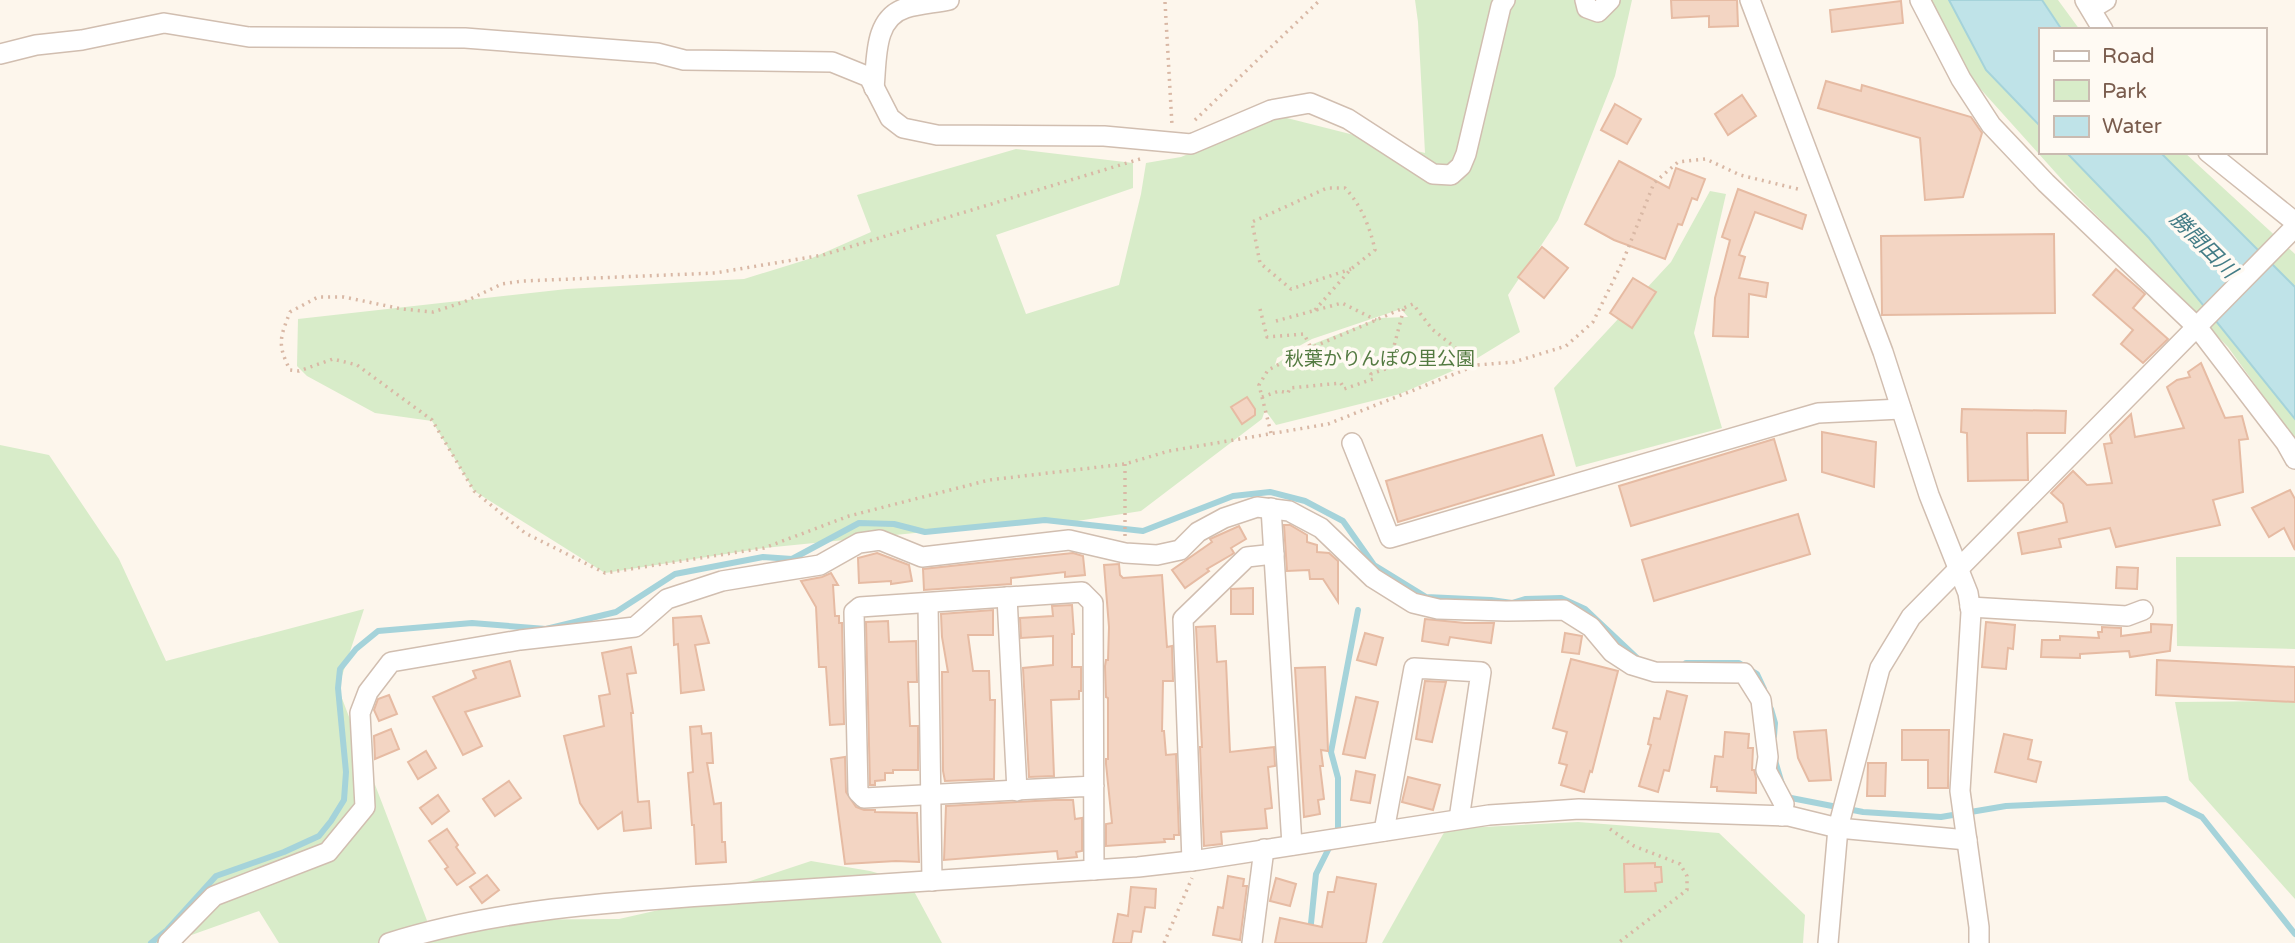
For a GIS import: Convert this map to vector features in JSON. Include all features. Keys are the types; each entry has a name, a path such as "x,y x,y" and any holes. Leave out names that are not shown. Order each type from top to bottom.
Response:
{"street":[{"path":"874,88 879,37 887,18 904,8 948,0"},
{"path":"0,54 36,45 82,40 164,23 249,37 465,38 657,53 684,60 832,62 869,77 890,118 903,128 937,135 1104,136 1191,144 1271,110 1310,103 1348,119 1433,174 1451,175 1461,166 1466,154 1501,6 1505,0"},
{"path":"1585,0 1587,8 1598,12 1610,0"},
{"path":"1750,0 1883,352 1929,495 1968,593 1970,607 1961,800 1979,935"},
{"path":"1920,0 1961,79 1991,125 2046,183 2198,328 2286,443 2295,459"},
{"path":"2094,3 2102,28"},
{"path":"2210,154 2295,222"},
{"path":"1828,943 1839,824 1846,796 1880,668 1911,617 2295,228"},
{"path":"1352,443 1390,538 1818,413 1901,409"},
{"path":"168,943 214,896 328,852 365,807 360,713 368,692 391,662 520,640 635,627 667,600 722,581 820,565 859,543 880,540 922,557 1069,540 1125,553 1157,555 1180,550 1198,532 1224,518 1257,507 1289,511 1321,528 1373,578 1413,603 1438,609 1564,610 1591,627 1612,652 1632,665 1655,672 1744,673 1761,700 1768,757 1766,770 1784,804 1782,816"},
{"path":"1271,508 1292,845"},
{"path":"1196,860 1183,619 1247,557 1274,554"},
{"path":"1094,786 864,798 858,792 854,612 860,607 1082,592 1093,603 1094,786 1094,870"},
{"path":"1007,597 1017,791"},
{"path":"928,603 932,881"},
{"path":"1970,607 2127,616 2143,610"},
{"path":"1384,831 1414,668 1481,672 1459,820"},
{"path":"389,943 456,925 534,912 696,897 1094,870 1196,860 1489,815 1579,809 1782,816 1839,824 1966,832"},
{"path":"1252,943 1264,849"}],"path":[{"path":"1173,141 1320,0"},
{"path":"1165,2 1173,141"},
{"path":"1152,156 823,255 715,273 502,284 464,302 433,312 402,309 344,297 318,297 290,312 281,335 282,353 290,370 299,372 333,359 357,365 432,421 474,491 525,533 605,573 764,548 849,516 989,480 1125,464 1169,450 1328,424 1477,365 1514,362 1566,346 1593,322 1623,261 1654,183 1678,162 1706,159 1741,175 1824,196"},
{"path":"1315,310 1351,269 1375,250 1372,235 1357,200 1345,188 1327,188 1252,222 1260,263 1291,289 1351,269"},
{"path":"1276,321 1342,303 1376,320"},
{"path":"1271,433 1259,385 1268,370 1311,348 1413,304 1432,329 1477,365"},
{"path":"1262,397 1279,391 1288,393 1290,388 1341,383 1344,389 1373,379 1371,374 1397,365 1393,350 1404,308"},
{"path":"1260,309 1267,337 1304,334 1311,348"},
{"path":"1125,464 1125,553"},
{"path":"1579,809 1634,846 1680,864 1687,876 1687,890 1618,943"},
{"path":"1164,943 1196,860"}],"green space":[{"name":"秋葉かりんぽの里公園","path":"1415,0 1632,0 1615,76 1558,220 1508,295 1520,332 1466,365 1400,394 1276,425 1265,410 1262,419 1141,511 1071,522 1045,520 764,548 605,573 474,491 432,421 375,413 307,376 297,366 298,319 567,289 744,279 812,258 871,232 857,195 1016,149 1133,163 1133,188 996,235 1026,314 1119,285 1146,163 1181,157 1279,116 1425,153","holes":["1401,309 1408,317 1379,318 1293,352 1275,365 1277,358 1312,339"]},
{"path":"1925,0 2058,0 2079,28 2039,28 2039,154 2186,154 2295,254 2295,440 2228,347 2073,192 1958,64"},
{"path":"1710,191 1726,194 1694,333 1722,428 1576,467 1554,388 1671,262"},
{"path":"0,445 49,455 119,559 166,661 364,609 338,688 431,931 391,943 279,943 259,911 169,943 0,943"},
{"path":"2176,557 2295,557 2295,649 2177,646"},
{"path":"2295,701 2295,899 2189,780 2175,702"},
{"path":"1578,822 1719,833 1805,915 1803,943 1382,943 1446,829"},
{"path":"811,861 870,871 909,882 942,943 402,943 487,920 619,919 672,907"}],"water":[{"path":"1949,0 2042,0 2061,28 2039,28 2039,125 1986,70"},
{"name":"勝間田川","path":"2068,154 2162,154 2295,287 2295,419 2149,238"}],"building":[{"path":"1671,0 1737,0 1738,26 1709,27 1709,16 1672,18"},
{"path":"1901,1 1903,23 1832,32 1830,10"},
{"path":"1826,81 1861,91 1862,85 1971,117 1982,133 1963,197 1925,200 1920,138 1818,108"},
{"path":"1742,95 1756,116 1728,135 1715,114"},
{"path":"1615,104 1641,119 1627,144 1601,130"},
{"path":"1619,161 1669,188 1676,168 1705,179 1697,200 1692,198 1682,225 1678,224 1665,259 1614,240 1585,224"},
{"path":"1738,189 1806,215 1802,229 1755,212 1739,255 1745,257 1739,278 1768,283 1766,297 1749,294 1748,337 1713,336 1715,298 1730,240 1722,237"},
{"path":"2054,234 2055,313 1882,315 1881,236"},
{"path":"1542,247 1568,268 1544,298 1518,277"},
{"path":"2116,269 2145,294 2133,308 2168,339 2143,363 2121,344 2133,330 2093,295"},
{"path":"1633,278 1656,292 1632,328 1610,313"},
{"path":"2201,363 2225,418 2242,416 2248,439 2239,440 2243,492 2213,500 2220,525 2116,547 2110,528 2059,539 2061,547 2022,554 2018,533 2067,522 2063,504 2051,493 2073,471 2087,485 2112,483 2104,444 2112,443 2110,435 2131,414 2135,437 2184,428 2167,387 2177,380 2190,377 2188,372"},
{"path":"1247,397 1255,409 1255,415 1242,424 1231,407"},
{"path":"1962,409 2066,411 2065,433 2027,433 2028,480 1968,481 1967,433 1961,432"},
{"path":"1822,432 1876,442 1874,487 1822,472"},
{"path":"1542,435 1554,475 1398,522 1386,481"},
{"path":"1774,439 1786,480 1631,526 1619,486"},
{"path":"2290,490 2295,499 2295,550 2284,528 2269,537 2252,508"},
{"path":"1798,514 1810,554 1654,601 1642,560"},
{"path":"1284,525 1290,525 1307,535 1307,542 1317,545 1317,552 1329,553 1338,561 1338,602 1323,579 1310,579 1309,570 1287,571"},
{"path":"1239,526 1246,539 1231,548 1234,553 1207,569 1209,571 1185,588 1172,570 1212,542 1210,539"},
{"path":"877,553 909,565 912,581 891,584 891,581 859,583 858,558"},
{"path":"1073,553 1083,556 1085,575 1065,577 1065,572 1011,578 1011,584 924,590 923,569"},
{"path":"1119,564 1123,578 1162,575 1167,647 1172,646 1173,681 1163,681 1162,731 1166,755 1176,754 1179,835 1174,835 1174,839 1164,839 1165,842 1106,846 1106,824 1112,823 1106,764 1108,698 1105,666 1108,660 1109,627 1104,565"},
{"path":"2117,567 2138,568 2137,589 2116,588"},
{"path":"831,573 838,585 833,585 835,616 839,616 839,623 842,623 844,724 830,725 826,667 819,667 816,607 801,581"},
{"path":"1253,588 1253,614 1231,614 1231,589"},
{"path":"1072,605 1072,667 1081,667 1079,699 1051,700 1054,776 1029,777 1023,668 1053,665 1053,636 1021,638 1020,618 1053,616 1052,606"},
{"path":"993,610 993,635 968,635 973,671 989,671 990,700 995,700 994,779 945,781 942,672 948,672 941,614"},
{"path":"701,616 709,643 695,645 704,690 681,693 678,644 674,645 673,618"},
{"path":"1425,619 1494,623 1491,643 1450,637 1448,645 1422,641"},
{"path":"888,621 889,642 916,641 917,682 908,682 910,726 918,726 918,770 893,770 893,773 885,773 885,780 875,781 875,785 870,785 866,622"},
{"path":"1986,622 2015,625 2013,649 2008,648 2006,669 1982,667"},
{"path":"2151,624 2172,625 2170,651 2130,657 2129,651 2080,654 2080,658 2041,657 2042,640 2060,640 2060,636 2099,638 2098,632 2102,632 2102,627 2121,628 2121,636 2151,632"},
{"path":"1215,626 1217,662 1226,661 1230,752 1274,747 1275,766 1268,767 1272,808 1265,809 1267,828 1221,832 1222,844 1204,846 1196,627"},
{"path":"1365,633 1383,638 1376,665 1357,660"},
{"path":"1565,633 1582,636 1579,654 1562,652"},
{"path":"631,647 636,673 627,674 633,713 638,802 649,801 651,828 624,831 622,812 598,829 580,803 564,736 604,726 599,696 610,694 602,653"},
{"path":"1571,659 1618,671 1592,772 1590,771 1584,792 1561,785 1567,765 1559,763 1567,732 1553,728"},
{"path":"2157,660 2295,667 2295,702 2156,695"},
{"path":"510,661 520,696 465,712 482,746 463,755 433,697 476,678 473,671"},
{"path":"1325,667 1328,751 1321,750 1323,766 1320,766 1324,799 1318,800 1320,814 1304,817 1295,668"},
{"path":"1425,681 1446,682 1432,742 1416,739"},
{"path":"1667,691 1687,696 1669,771 1664,770 1658,792 1639,786 1651,745 1648,744 1654,718 1660,719"},
{"path":"389,695 397,714 379,721 374,710 378,699"},
{"path":"1356,697 1378,702 1365,758 1343,754"},
{"path":"701,726 702,734 711,733 713,763 707,763 714,804 721,803 722,842 725,842 726,862 696,864 688,773 693,772 690,727"},
{"path":"391,729 399,749 375,759 374,736"},
{"path":"1826,730 1831,780 1809,781 1798,758 1794,732"},
{"path":"1902,730 1949,730 1948,788 1928,788 1928,760 1902,760"},
{"path":"1725,732 1749,734 1748,748 1753,748 1752,770 1756,778 1756,793 1717,791 1717,787 1711,787 1715,756 1723,757"},
{"path":"2004,734 2032,740 2028,759 2041,762 2036,782 1995,772"},
{"path":"426,751 436,768 418,779 408,762"},
{"path":"845,757 846,792 856,807 875,812 917,813 919,862 845,864 831,759"},
{"path":"1868,763 1886,763 1885,796 1867,796"},
{"path":"1356,771 1375,775 1370,803 1351,800"},
{"path":"1408,777 1440,785 1433,810 1402,802"},
{"path":"509,781 521,798 495,816 483,799"},
{"path":"438,795 449,811 432,824 420,808"},
{"path":"1073,800 1075,819 1082,818 1082,851 1076,852 1077,857 1058,859 1057,851 944,860 946,806"},
{"path":"447,829 475,873 457,885 429,841"},
{"path":"1655,863 1655,867 1661,867 1662,882 1655,883 1656,891 1625,892 1624,864"},
{"path":"487,875 499,890 482,903 470,887"},
{"path":"1228,876 1244,879 1243,886 1247,886 1240,940 1213,935 1218,907 1223,908"},
{"path":"1337,877 1376,884 1366,943 1275,943 1280,918 1322,927 1328,892 1334,892"},
{"path":"1276,878 1296,884 1290,906 1270,901"},
{"path":"1131,887 1156,889 1155,908 1145,907 1141,932 1133,931 1131,943 1113,943 1118,914 1128,916"}],"waterway":[{"path":"151,943 167,930 216,876 284,852 319,836 331,821 344,800 346,772 338,688 340,669 356,649 378,631 472,623 546,629 616,612 675,574 763,557 792,559 859,523 894,524 925,532 1045,520 1143,531 1233,496 1270,492 1305,501 1343,521 1374,565 1426,597 1512,603 1525,599 1561,598 1585,609 1637,658"},
{"path":"1336,834 1338,778 1331,752 1358,610"},
{"path":"1686,663 1739,663 1757,674 1764,689"},
{"path":"1771,709 1775,723 1774,736"},
{"path":"1774,757 1782,784"},
{"path":"1786,797 1863,812 1941,817 2006,806 2166,799 2202,817 2295,934"},
{"path":"1309,943 1316,874 1331,844"}]}
